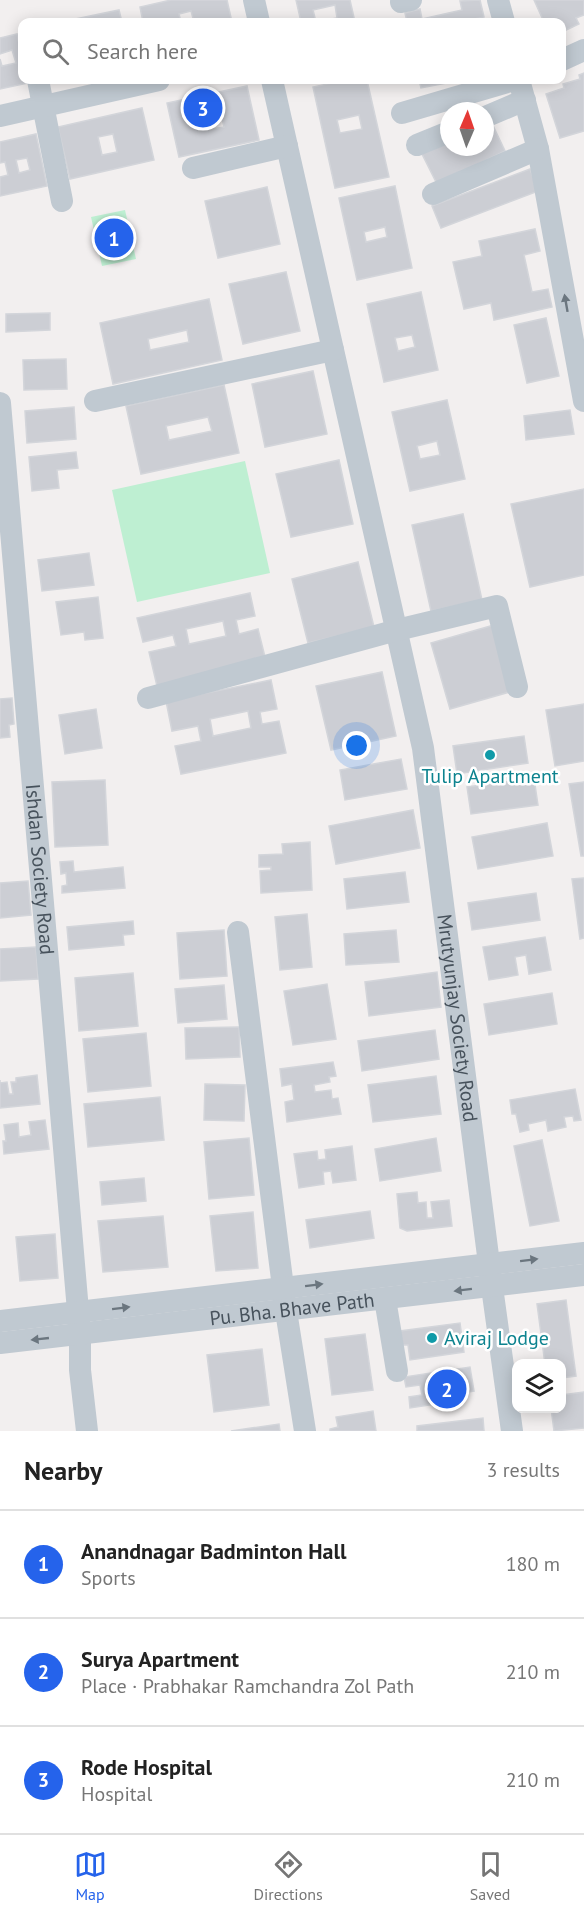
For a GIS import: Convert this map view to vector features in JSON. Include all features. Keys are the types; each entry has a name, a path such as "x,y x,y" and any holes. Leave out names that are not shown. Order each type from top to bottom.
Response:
{"street":[{"path":"254,0 258,18"},
{"path":"498,0 503,18"},
{"path":"566,58 584,50"},
{"path":"39,84 62,201"},
{"path":"0,116 141,84"},
{"name":"Mrutyunjay Society Road","path":"273,84 423,748 512,1431"},
{"path":"402,113 500,84"},
{"path":"494,110 522,90 538,149 579,346 584,401"},
{"path":"417,145 440,136"},
{"path":"193,168 287,146"},
{"path":"433,194 538,149"},
{"path":"95,401 333,350"},
{"name":"Ishdan Society Road","path":"0,404 79,1324 80,1370 87,1431"},
{"path":"148,698 397,630 496,606 517,687"},
{"path":"238,932 285,1300 305,1431"},
{"name":"Pu. Bha. Bhave Path","path":"0,1344 79,1324 285,1300 489,1264 584,1253"},
{"name":"Pu. Bha. Bhave Path","path":"285,1300 386,1299 584,1275"},
{"path":"386,1299 397,1371"},
{"name":"Pu. Bha. Bhave Path","path":"0,1321 79,1324"}],"green space":[{"path":"125,210 136,259 102,266 91,217"},
{"path":"245,461 270,573 137,602 112,490"}],"building":[{"path":"171,0 227,0 231,18 193,18 191,11 179,14 180,18 142,18 140,7"},
{"path":"296,0 350,0 354,18 337,18 335,5 313,10 315,18 300,18"},
{"path":"480,0 484,17 426,18 462,10 460,1"},
{"path":"534,0 584,0 584,15 576,18 579,24 566,30 566,18 542,18"},
{"path":"420,9 422,18 406,18 405,13"},
{"path":"119,10 121,18 80,18"},
{"path":"17,34 18,84 23,84 0,89 0,59 2,66 16,63 12,50 0,54 0,38"},
{"path":"584,73 584,131 560,138 546,94 564,88 563,84 580,79 579,75"},
{"path":"327,84 368,84 389,177 335,188 313,87","holes":["359,115 362,129 340,133 337,120"]},
{"path":"420,84 442,84 421,88"},
{"path":"247,86 259,140 179,157 167,103","holes":["221,114 224,127 207,130 204,117"]},
{"path":"142,108 154,160 70,179 58,127","holes":["113,134 117,152 102,155 98,137"]},
{"path":"494,128 505,151 437,184 420,150 440,140 440,156 494,156"},
{"path":"36,134 47,186 0,196 0,177 8,175 5,162 0,163 0,142","holes":["27,158 30,170 19,173 16,160"]},
{"path":"530,169 538,191 441,228 432,206"},
{"path":"395,186 412,268 357,280 339,198","holes":["385,227 387,237 366,242 364,232"]},
{"path":"267,187 280,244 218,258 205,201"},
{"path":"535,229 540,251 524,255 532,292 548,289 552,307 494,320 491,303 464,309 453,262 482,256 479,241"},
{"path":"286,272 300,331 243,344 229,284"},
{"path":"421,292 438,370 384,382 367,304","holes":["412,335 415,347 398,351 395,338"]},
{"path":"209,299 222,360 113,384 100,323","holes":["187,330 189,342 150,350 148,339"]},
{"path":"50,313 50,330 6,332 6,314"},
{"path":"546,318 559,376 527,383 514,325"},
{"path":"66,359 67,389 24,390 23,360"},
{"path":"313,371 327,434 265,447 252,384"},
{"path":"224,385 239,453 141,474 126,406","holes":["208,417 212,431 169,440 166,426"]},
{"path":"447,400 465,479 410,491 392,412","holes":["437,441 440,455 420,459 417,446"]},
{"path":"74,407 76,439 27,443 25,411"},
{"path":"570,410 574,434 526,440 524,416"},
{"path":"76,452 78,468 57,470 59,488 32,491 29,457"},
{"path":"339,460 353,524 291,537 276,474"},
{"path":"584,489 584,575 530,587 511,504"},
{"path":"463,514 482,600 431,611 412,525"},
{"path":"89,553 94,585 42,591 38,560"},
{"path":"358,562 374,627 308,643 292,579"},
{"path":"250,593 255,616 236,620 239,634 258,629 266,661 157,686 149,652 176,646 173,635 143,642 137,618","holes":["223,621 226,636 189,644 186,629"]},
{"path":"98,597 103,638 85,640 84,632 61,635 56,602"},
{"path":"494,625 513,691 450,709 431,643"},
{"path":"382,672 396,736 331,750 316,686"},
{"path":"271,680 277,709 260,712 262,724 279,721 286,753 181,774 175,746 201,741 198,726 172,731 166,701","holes":["248,711 251,728 213,736 210,719"]},
{"path":"12,698 14,724 9,725 10,737 0,738 0,699"},
{"path":"584,704 584,761 555,766 546,710"},
{"path":"96,709 102,748 65,754 59,715"},
{"name":"Tulip Apartment","path":"524,736 528,763 457,774 453,746"},
{"path":"401,759 407,789 345,800 340,770"},
{"path":"534,778 538,805 471,814 467,787"},
{"path":"105,780 108,845 55,847 52,782"},
{"path":"584,782 584,856 581,856 569,784"},
{"path":"413,810 420,848 336,864 329,826"},
{"path":"547,823 553,856 478,869 472,837"},
{"path":"310,842 312,890 261,893 260,871 271,870 271,867 259,867 259,855 283,854 282,844"},
{"path":"73,861 74,872 123,867 125,888 62,893 62,886 67,885 66,873 61,874 60,862"},
{"path":"405,872 409,902 347,909 344,879"},
{"path":"584,878 584,938 580,939 572,879"},
{"path":"28,881 31,915 0,918 0,883"},
{"path":"536,893 540,920 472,930 468,903"},
{"path":"307,914 312,967 280,970 275,917"},
{"path":"133,921 134,934 123,935 124,945 69,950 67,927"},
{"path":"224,930 227,976 180,979 177,933"},
{"path":"396,930 399,962 346,965 344,934"},
{"path":"545,937 551,970 529,974 526,955 515,957 518,975 489,980 483,947"},
{"path":"36,947 38,979 0,981 0,949"},
{"path":"437,972 441,1007 369,1016 365,982"},
{"path":"133,973 138,1026 79,1031 75,978"},
{"path":"327,984 336,1039 293,1045 284,991"},
{"path":"224,985 227,1019 178,1023 175,989"},
{"path":"552,993 557,1024 489,1035 484,1004"},
{"path":"239,1027 240,1057 186,1059 185,1028"},
{"path":"435,1030 439,1059 362,1071 358,1041"},
{"path":"146,1033 151,1086 88,1092 83,1039"},
{"path":"333,1062 336,1076 329,1077 330,1082 314,1085 315,1092 331,1090 332,1099 338,1098 341,1114 287,1122 285,1102 294,1100 292,1084 282,1086 280,1069"},
{"path":"37,1075 40,1104 0,1108 0,1083 7,1082 9,1094 13,1094 11,1082 16,1082 16,1078"},
{"path":"436,1076 441,1114 373,1122 368,1085"},
{"path":"205,1084 245,1085 244,1121 204,1120"},
{"path":"575,1089 581,1120 574,1121 573,1116 564,1117 566,1127 548,1131 546,1120 528,1124 529,1130 520,1132 516,1114 512,1114 510,1100"},
{"path":"160,1097 164,1140 88,1147 84,1104"},
{"path":"45,1120 49,1149 4,1154 3,1141 6,1141 4,1125 18,1123 19,1137 31,1135 29,1122"},
{"path":"249,1138 254,1195 209,1199 204,1142"},
{"path":"436,1138 441,1171 380,1181 375,1149"},
{"path":"542,1140 559,1221 530,1226 514,1146"},
{"path":"352,1146 356,1180 333,1183 331,1171 323,1172 324,1184 299,1188 294,1154 317,1151 318,1160 326,1159 325,1150"},
{"path":"144,1178 146,1201 102,1205 100,1182"},
{"path":"417,1192 418,1203 426,1202 427,1218 433,1218 431,1202 449,1200 452,1226 407,1231 400,1228 397,1194"},
{"path":"370,1211 374,1238 310,1248 306,1220"},
{"path":"253,1212 258,1268 216,1271 210,1216"},
{"path":"163,1216 168,1267 103,1272 98,1221"},
{"path":"55,1234 58,1278 20,1281 16,1237"},
{"path":"566,1300 576,1376 566,1377 566,1359 544,1359 537,1304"},
{"name":"Aviraj Lodge","path":"460,1323 464,1352 410,1360 408,1345 402,1345 400,1331"},
{"path":"365,1334 373,1390 332,1395 325,1339"},
{"path":"262,1349 269,1405 214,1412 207,1355"},
{"path":"470,1367 474,1391 454,1394 455,1401 410,1408 409,1397 422,1395 420,1385 406,1387 404,1377"},
{"path":"584,1392 584,1428 554,1431 552,1413 566,1413 566,1394"},
{"path":"373,1411 376,1431 330,1431 338,1427 336,1417"},
{"path":"483,1418 484,1431 417,1431 417,1426"},
{"path":"279,1424 280,1431 231,1431"}],"place":[{"name":"Rode Hospital","path":"203,108"},
{"name":"Anandnagar Badminton Hall","path":"114,238"},
{"name":"Tulip Apartment","path":"490,755"},
{"name":"Aviraj Lodge","path":"432,1338"},
{"name":"Surya Apartment","path":"447,1389"}]}
